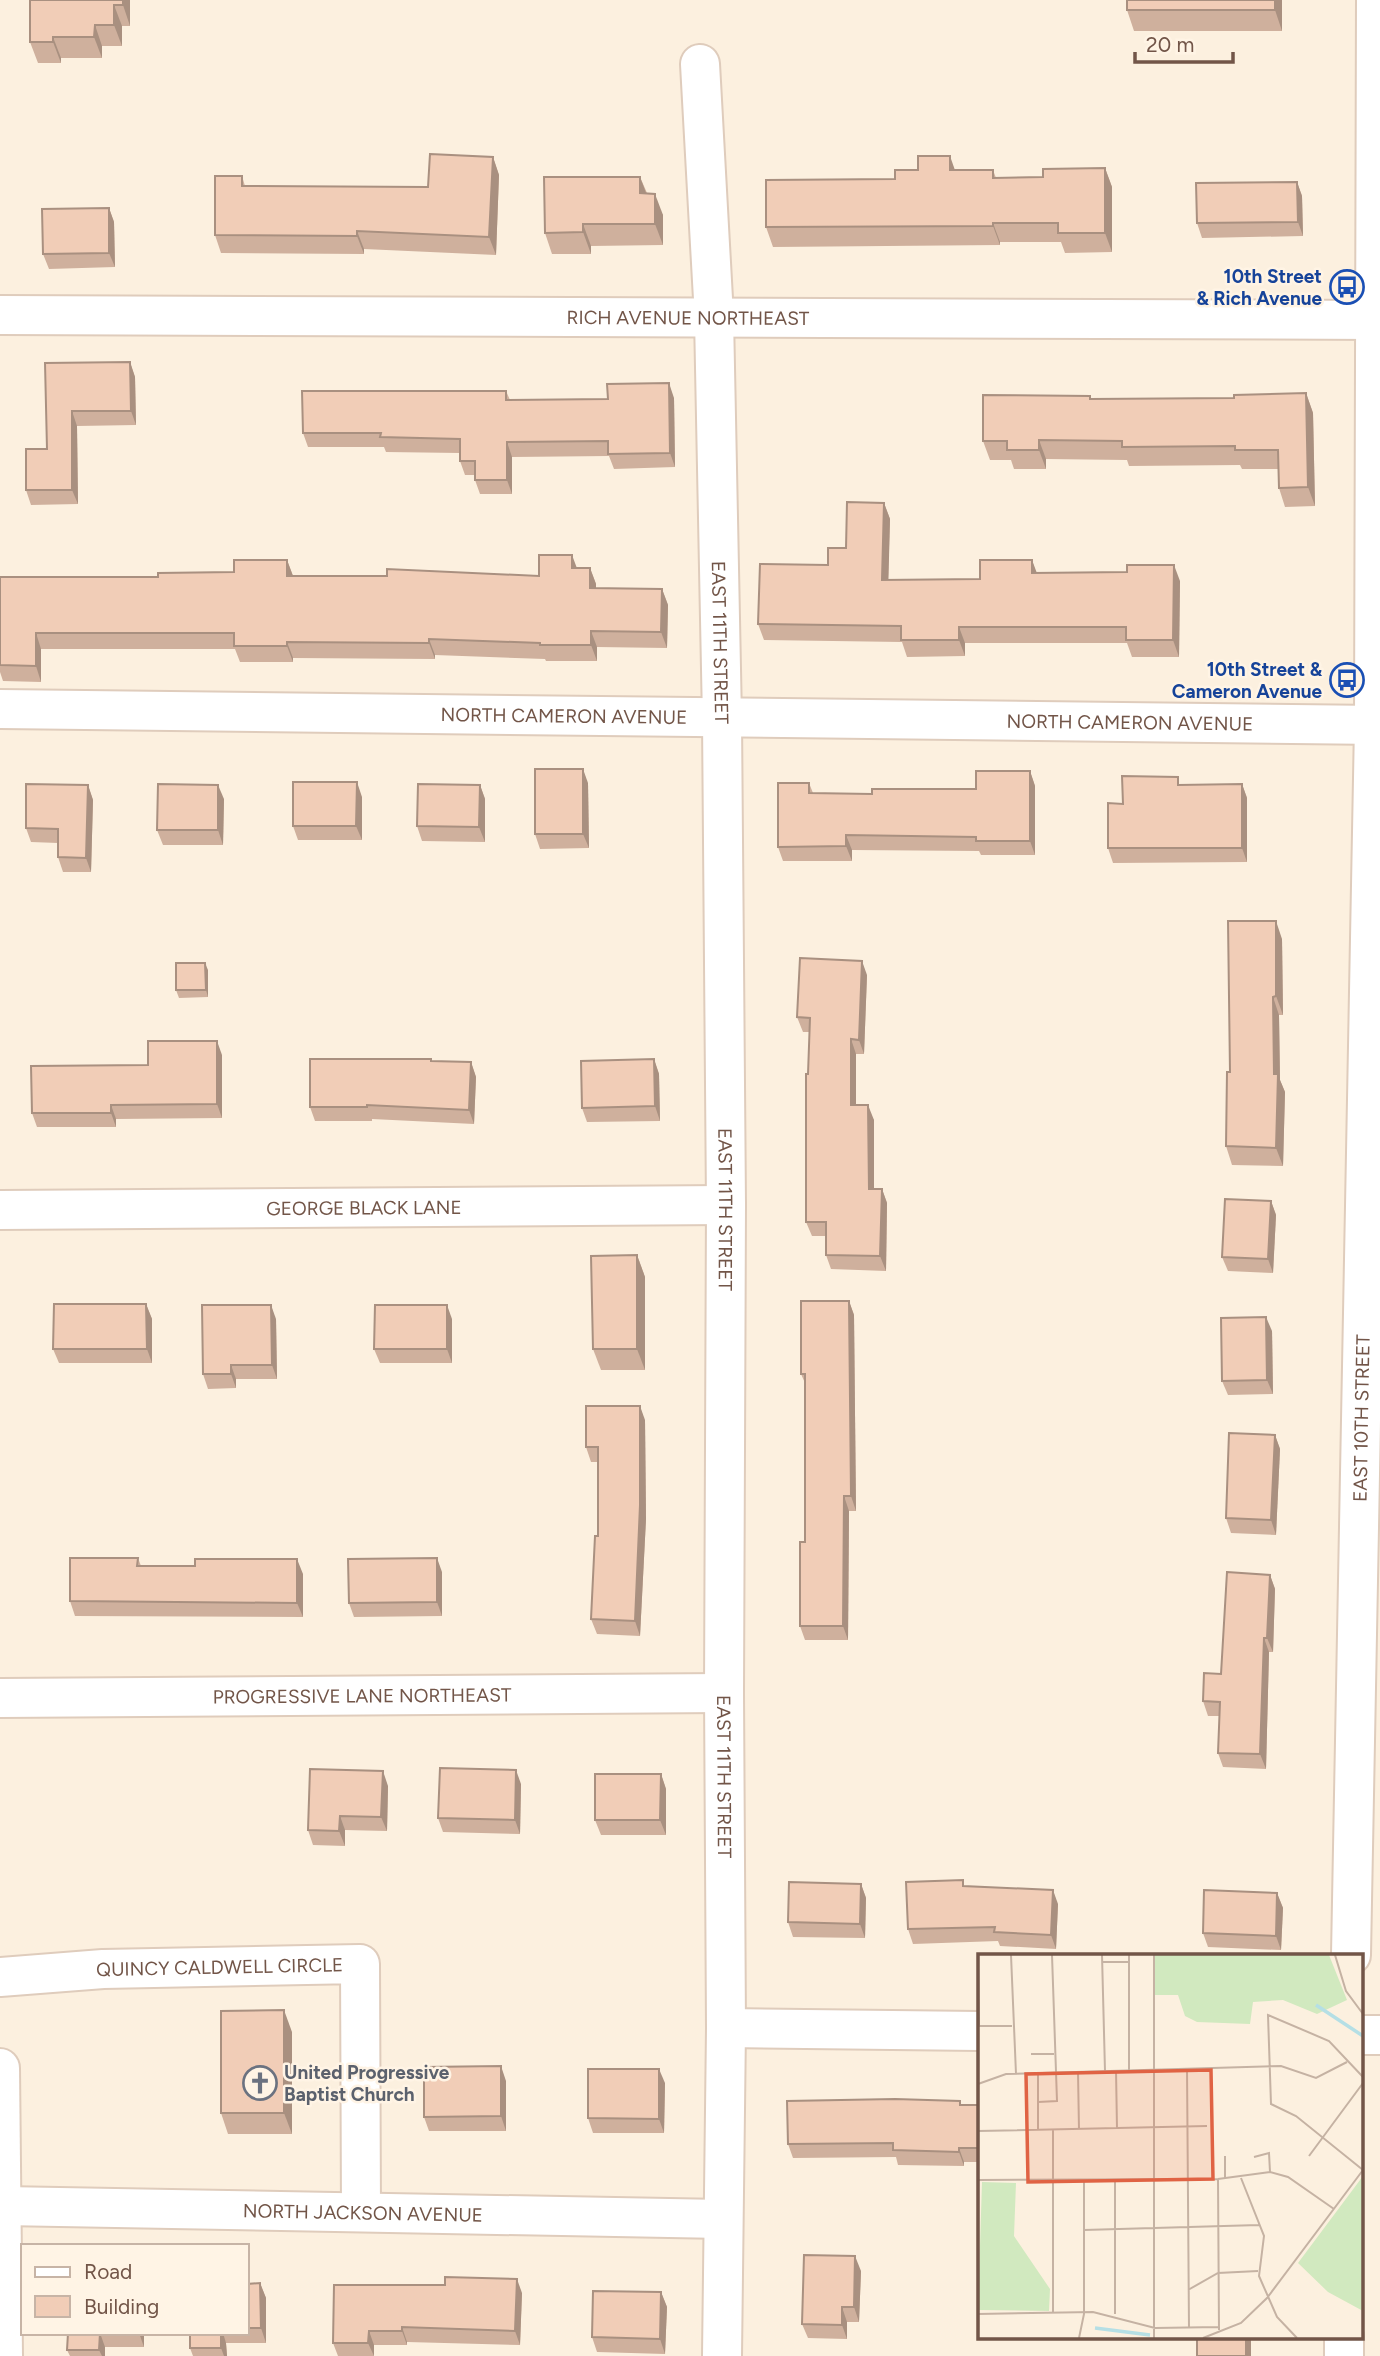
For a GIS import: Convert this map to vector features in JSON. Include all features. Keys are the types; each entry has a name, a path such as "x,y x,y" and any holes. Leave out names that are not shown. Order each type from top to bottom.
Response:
{"street":[{"name":"EAST 10TH STREET","path":"1351,1954 1369,1646 1377,725 1376,0"},
{"name":"EAST 11TH STREET","path":"700,64 714,317 723,719 726,2028 722,2356"},
{"name":"RICH AVENUE NORTHEAST","path":"0,315 1378,320"},
{"name":"NORTH CAMERON AVENUE","path":"0,709 1377,725"},
{"name":"GEORGE BLACK LANE","path":"0,1210 726,1205"},
{"name":"PROGRESSIVE LANE NORTHEAST","path":"0,1698 724,1693"},
{"name":"QUINCY CALDWELL CIRCLE","path":"0,1977 103,1969 360,1964 362,2212"},
{"path":"726,2028 978,2031"},
{"path":"1362,2035 1380,2035"},
{"path":"0,2068 4,2356"},
{"name":"NORTH JACKSON AVENUE","path":"3,2206 723,2219"},
{"path":"1344,2356 1345,2338"}],"building":[{"path":"30,0 123,0 123,5 114,5 114,25 95,25 94,37 53,37 53,42 30,42"},
{"path":"1127,0 1275,0 1275,10 1127,10"},
{"path":"430,154 493,157 489,237 357,231 357,236 215,235 215,176 242,176 242,186 428,187"},
{"path":"918,156 950,156 950,170 993,170 993,178 1043,177 1043,169 1105,168 1105,233 1058,233 1058,223 993,223 993,226 766,227 766,180 895,179 895,170 918,170"},
{"path":"544,177 640,177 640,193 655,194 655,224 583,224 583,232 545,233"},
{"path":"1297,182 1298,222 1197,223 1196,183"},
{"path":"109,208 109,253 43,254 42,209"},
{"path":"130,362 131,411 72,411 72,490 26,490 26,449 47,449 45,363"},
{"path":"669,383 670,453 608,454 608,441 507,442 507,480 475,480 475,461 460,461 460,439 380,437 381,433 303,433 302,391 506,391 506,400 608,399 607,384"},
{"path":"1306,393 1308,487 1279,488 1278,450 1235,450 1235,446 1122,447 1122,441 1039,440 1039,450 1007,450 1007,441 983,441 983,395 1090,396 1090,399 1234,398 1234,395"},
{"path":"847,502 884,503 882,580 980,579 980,560 1032,560 1032,573 1127,572 1127,565 1174,565 1173,640 1126,640 1126,627 959,627 959,640 901,640 901,626 758,624 760,564 828,565 828,548 846,548"},
{"path":"539,555 572,555 572,568 590,568 590,588 662,589 661,632 591,631 591,645 429,639 429,643 287,642 287,646 234,646 234,633 36,633 36,666 0,665 0,577 158,577 158,573 234,572 234,560 287,560 287,576 387,576 387,569 539,576"},
{"path":"535,769 583,769 583,834 535,834"},
{"path":"976,771 1030,771 1030,841 976,841 976,837 846,835 846,846 778,847 778,783 809,783 809,793 872,794 872,789 976,789"},
{"path":"1122,776 1178,777 1178,785 1242,784 1242,848 1108,848 1108,803 1123,804"},
{"path":"293,782 357,782 356,826 293,826"},
{"path":"26,784 88,785 86,858 58,857 58,829 26,828"},
{"path":"158,784 218,785 218,830 157,830"},
{"path":"418,784 480,785 479,827 417,826"},
{"path":"1228,921 1276,921 1276,996 1273,997 1274,1074 1278,1074 1276,1148 1226,1146 1227,1072 1230,1072"},
{"path":"800,958 862,961 859,1040 851,1039 851,1105 868,1105 869,1189 882,1189 880,1256 826,1255 826,1222 806,1222 806,1074 810,1018 797,1017"},
{"path":"176,963 205,963 206,990 176,990"},
{"path":"148,1041 217,1041 217,1104 111,1105 111,1113 32,1113 31,1066 148,1065"},
{"path":"310,1059 431,1059 471,1062 469,1110 367,1105 310,1107"},
{"path":"654,1059 655,1106 582,1108 581,1061"},
{"path":"1225,1199 1271,1201 1268,1259 1222,1257"},
{"path":"637,1255 637,1349 593,1349 591,1256"},
{"path":"801,1301 849,1301 851,1496 844,1496 843,1626 800,1626 800,1542 805,1542 805,1374 801,1374"},
{"path":"54,1304 146,1304 147,1349 53,1349"},
{"path":"202,1305 271,1305 272,1365 231,1365 231,1374 203,1374"},
{"path":"375,1305 447,1305 447,1349 374,1349"},
{"path":"1266,1317 1267,1380 1222,1381 1221,1318"},
{"path":"586,1406 640,1406 640,1505 635,1621 591,1619 595,1536 598,1536 598,1447 586,1447"},
{"path":"1229,1433 1275,1435 1271,1520 1226,1518"},
{"path":"70,1558 138,1558 137,1566 195,1566 195,1559 297,1559 297,1603 70,1601"},
{"path":"437,1558 437,1602 349,1603 348,1559"},
{"path":"1227,1572 1270,1575 1267,1638 1264,1638 1260,1754 1218,1753 1220,1702 1203,1701 1204,1673 1221,1674"},
{"path":"440,1768 516,1770 515,1820 438,1818"},
{"path":"310,1769 383,1771 381,1817 340,1816 339,1831 308,1830"},
{"path":"595,1774 661,1774 660,1820 595,1820"},
{"path":"963,1880 963,1886 1053,1890 1051,1935 994,1932 995,1927 908,1929 906,1882"},
{"path":"789,1882 861,1884 860,1924 788,1922"},
{"path":"1204,1890 1277,1893 1276,1936 1203,1933"},
{"name":"United Progressive Baptist Church","path":"284,2010 284,2113 221,2113 221,2011"},
{"path":"501,2066 501,2116 424,2117 424,2067"},
{"path":"588,2069 659,2069 659,2119 588,2118"},
{"path":"895,2099 960,2101 960,2105 978,2105 978,2148 959,2148 959,2152 893,2150 893,2143 788,2144 787,2101"},
{"path":"804,2255 855,2256 854,2307 842,2307 842,2325 802,2324"},
{"path":"445,2277 517,2279 515,2331 402,2327 402,2331 369,2331 368,2343 333,2343 334,2285 445,2285"},
{"path":"260,2283 261,2328 248,2328 248,2284"},
{"path":"593,2291 661,2292 660,2339 592,2337"},
{"path":"68,2335 100,2335 99,2350 67,2350"},
{"path":"190,2335 221,2335 221,2348 190,2348"},
{"path":"1197,2338 1246,2338 1246,2356 1197,2356"}],"place":[{"name":"10th Street & Rich Avenue","path":"1347,287"},
{"name":"10th Street & Cameron Avenue","path":"1347,680"},
{"name":"United Progressive Baptist Church","path":"260,2083"}]}
